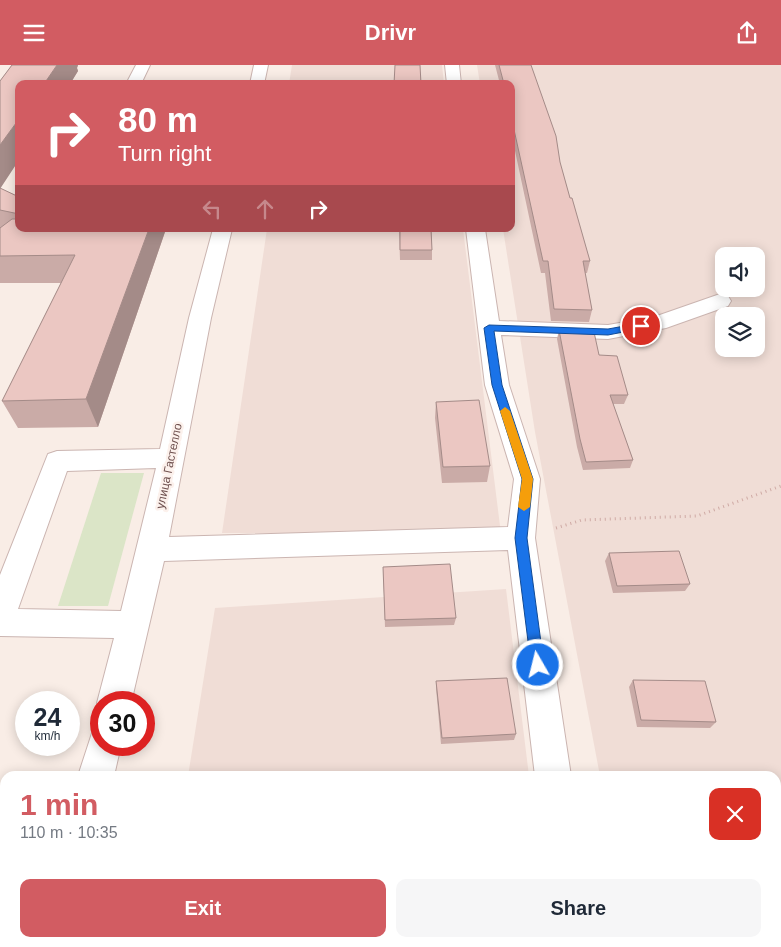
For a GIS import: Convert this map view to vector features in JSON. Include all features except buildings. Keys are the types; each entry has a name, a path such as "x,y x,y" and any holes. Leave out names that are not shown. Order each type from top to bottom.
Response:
{"street":[{"path":"135,80 143,65"},
{"path":"258,80 261,65"},
{"path":"452,65 454,80"},
{"name":"улица Гастелло","path":"117,691 152,549 200,318 221,232"},
{"path":"475,232 497,385 527,479 521,538 551,771"},
{"path":"489,328 608,332 658,323 720,301"},
{"path":"0,615 57,461 171,458"},
{"path":"152,549 521,538"},
{"path":"0,622 133,625"},
{"path":"97,771 101,756"}],"path":[{"path":"521,538 582,520 696,516 781,486"}],"shaded area":[{"path":"292,65 442,65 444,80 290,80"},
{"path":"477,65 781,65 781,771 599,771 535,432 503,232 515,232 515,80 479,80"},
{"path":"267,232 463,232 501,534 222,533"},
{"path":"506,589 528,771 189,771 215,608"}],"green space":[{"path":"101,473 144,473 108,606 58,606"}],"slow traffic":[{"path":"505,411 527,479 524,507"}],"route":[{"path":"538,665 521,538 527,479 497,385 489,328 608,332 641,326"}]}
